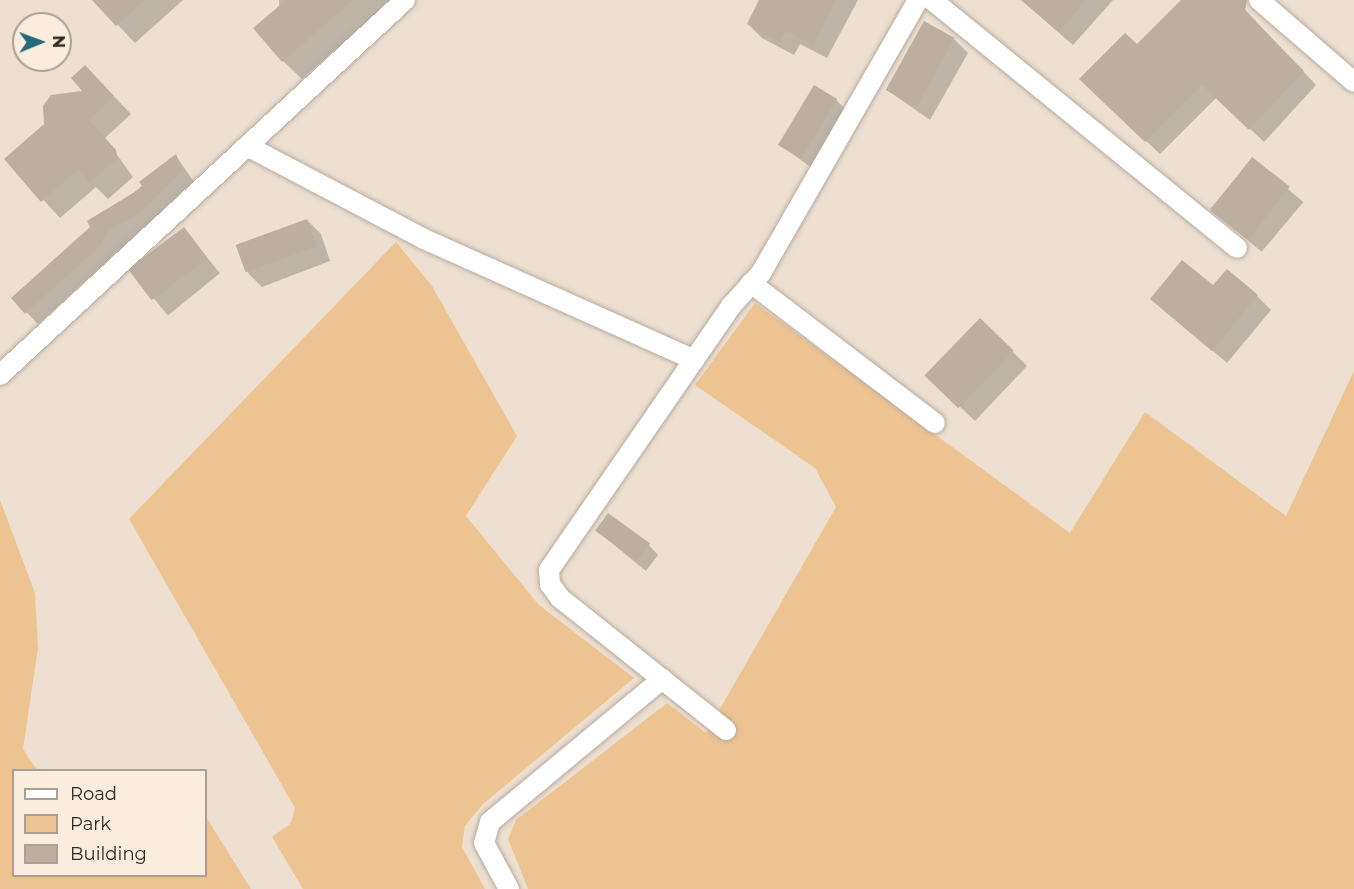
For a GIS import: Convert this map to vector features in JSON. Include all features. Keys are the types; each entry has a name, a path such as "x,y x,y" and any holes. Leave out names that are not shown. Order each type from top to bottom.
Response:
{"street":[{"path":"0,375 405,0"},
{"path":"726,730 560,598 550,584 549,570 694,360 751,284 814,186 918,0"},
{"path":"932,0 1237,248"},
{"path":"1259,0 1354,82"},
{"path":"247,147 423,238 694,360"},
{"path":"751,284 935,423"},
{"path":"509,889 484,843 490,822 662,679"}],"green space":[{"path":"396,242 432,286 517,436 466,516 539,605 634,678 483,804 465,826 462,847 485,889 303,889 272,837 291,823 295,808 129,519"},
{"path":"755,303 1070,533 1145,412 1286,516 1354,371 1354,889 528,889 508,839 516,820 667,703 706,733 836,507 815,468 695,385"},
{"path":"0,500 35,593 38,648 23,749 36,769 12,769 12,877 207,877 207,819 251,889 0,889"}],"building":[{"path":"92,0 145,0 116,26"},
{"path":"286,0 353,0 282,62 253,28"},
{"path":"759,0 836,0 813,45 786,31 780,42 747,24"},
{"path":"1021,0 1086,0 1059,32"},
{"path":"1181,0 1247,0 1245,11 1304,71 1249,130 1202,85 1145,142 1079,79 1125,33 1137,44"},
{"path":"924,21 955,38 916,107 886,90"},
{"path":"85,65 114,96 89,120 116,150 117,159 89,183 78,170 41,202 4,159 44,124 43,106 51,95 82,91 71,78"},
{"path":"814,85 837,99 801,159 778,145"},
{"path":"176,154 183,170 142,211 107,232 101,245 25,314 11,298 90,227 87,221 143,187 139,182"},
{"path":"1252,157 1290,187 1248,240 1210,211"},
{"path":"307,219 317,246 246,272 236,245"},
{"path":"184,227 207,258 152,300 128,269"},
{"path":"1182,260 1213,285 1227,269 1258,295 1212,351 1150,299"},
{"path":"980,318 1014,351 958,408 924,376"},
{"path":"608,513 650,544 637,561 595,531"}]}
